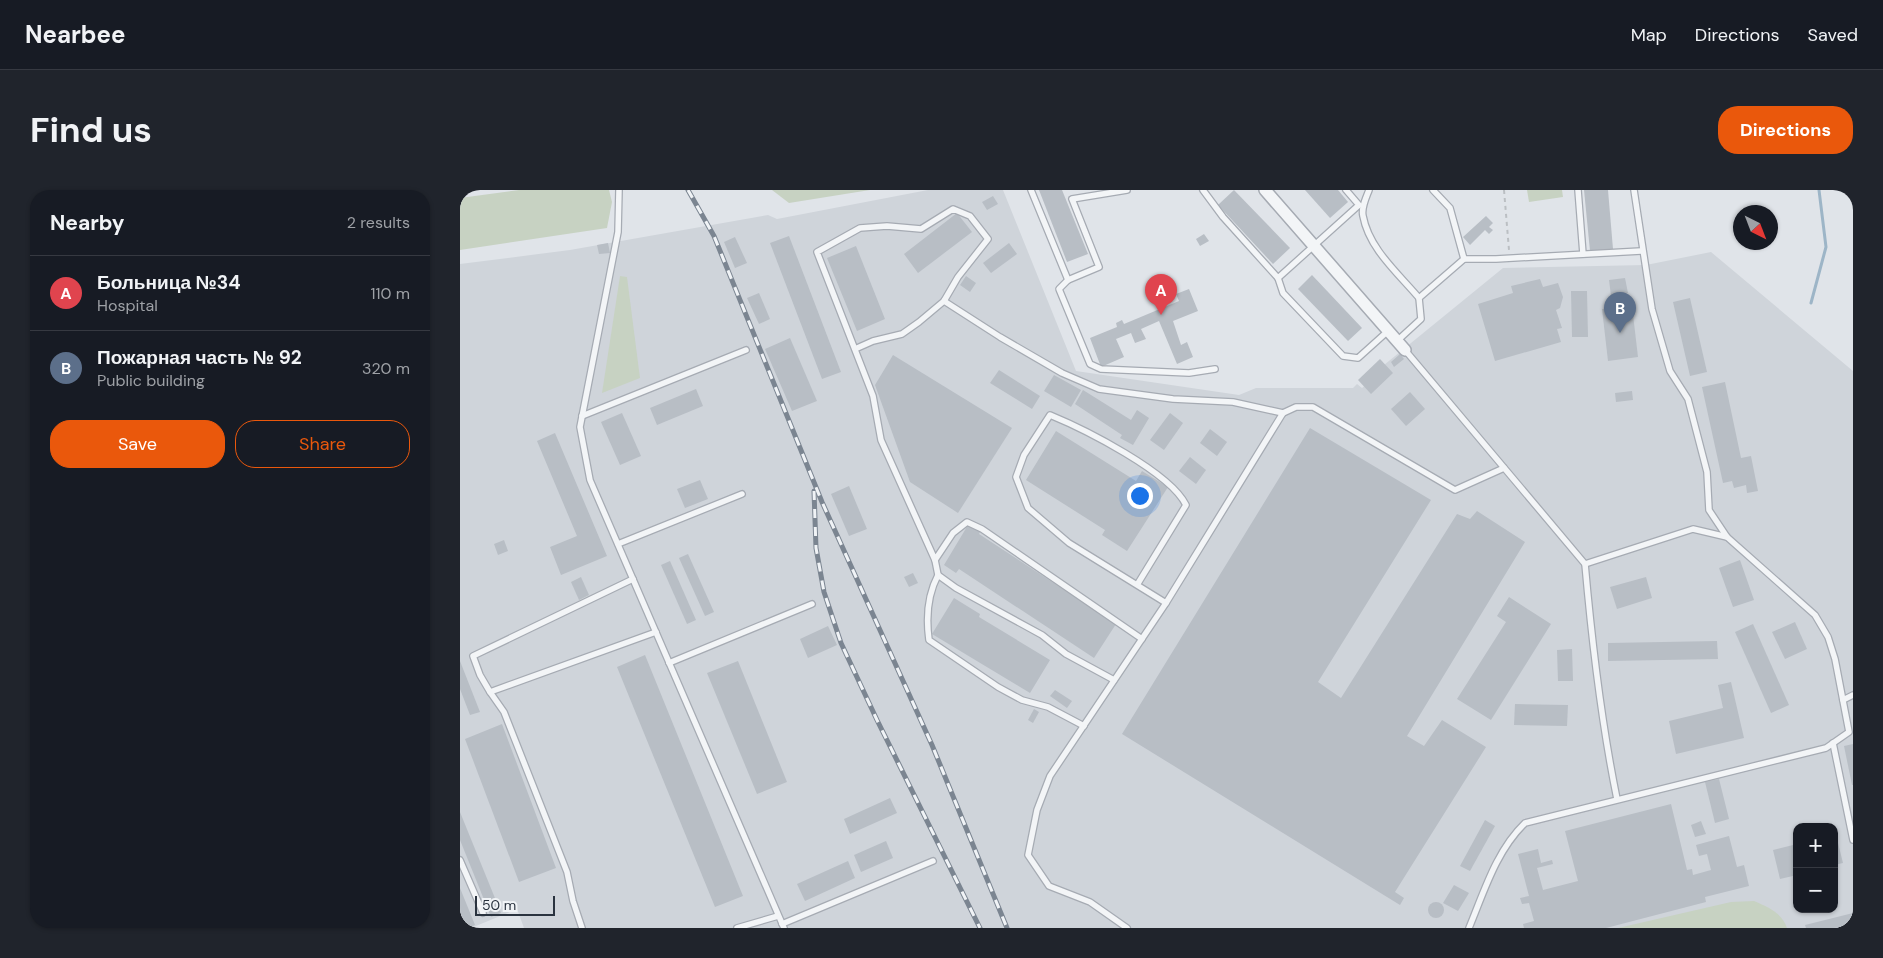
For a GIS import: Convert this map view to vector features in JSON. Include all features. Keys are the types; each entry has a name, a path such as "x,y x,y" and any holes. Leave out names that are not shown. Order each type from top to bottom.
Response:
{"street":[{"path":"1265,190 1405,350"}],"lane":[{"path":"620,190 618,232 580,427 590,480 778,916 783,926 933,861"},
{"path":"1031,190 1068,280"},
{"path":"1126,190 1072,199 1099,268 1068,280 1059,290 1090,364 1101,369 1189,373 1214,369"},
{"path":"1202,190 1223,217 1278,278 1283,293 1343,356 1358,358 1388,332"},
{"path":"1346,190 1359,205 1376,248 1419,298 1422,319 1397,341"},
{"path":"1362,214 1368,190"},
{"path":"1433,190 1450,208 1464,259"},
{"path":"1578,190 1583,254"},
{"path":"1469,928 1494,867 1512,835 1525,824 1617,799 1826,748 1849,732 1828,638 1814,615 1728,536 1709,510 1704,462 1688,399 1670,371 1652,309 1646,265 1641,251 1634,190"},
{"path":"1278,278 1359,205"},
{"path":"855,349 873,341 902,334 944,301 958,276 988,239 970,216 953,209 920,229 887,226 860,228 817,252 873,396 881,440 936,560 938,575 928,605 927,623 929,640 998,687 1022,700 1048,707 1084,726"},
{"path":"1419,298 1464,259 1641,251"},
{"path":"944,301 1000,337 1062,373 1099,389 1173,399 1233,402 1283,413"},
{"path":"582,416 746,350"},
{"path":"1405,350 1585,564 1590,630 1608,756 1617,799"},
{"path":"1127,928 1090,902 1049,886 1028,855 1037,810 1050,776 1166,603 1283,413 1296,407 1313,407 1455,490 1504,468"},
{"path":"1138,585 1186,505 1180,494 1132,456 1073,424 1050,415 1024,455 1016,477 1028,508 1069,542 1166,603"},
{"path":"618,544 742,494"},
{"path":"936,560 953,533 967,522 982,529 1142,639"},
{"path":"1585,564 1693,529 1728,536"},
{"path":"938,575 956,588 1042,635 1066,654 1114,680"},
{"path":"582,928 560,854 504,712 480,675 473,656 500,641 633,579"},
{"path":"669,663 812,604"},
{"path":"490,692 656,632"},
{"path":"1843,700 1853,695"},
{"path":"1833,743 1853,840"},
{"path":"460,860 483,913"},
{"path":"738,928 778,916"}],"path":[{"path":"1504,190 1510,240 1508,258"}],"shaded area":[{"path":"928,190 1003,190 1076,371 1239,395 1256,388 1353,388 1357,384 1362,388 1385,368 1384,365 1503,268 1646,265 1711,252 1853,371 1853,928 524,928 517,909 471,928 460,928 460,264 570,250 768,215 777,219"}],"green space":[{"path":"519,190 609,190 612,202 607,228 460,250 460,198"},
{"path":"772,190 870,190 789,203"},
{"path":"1527,190 1562,190 1563,197 1529,202"},
{"path":"620,276 627,277 640,378 602,393"},
{"path":"1754,901 1778,914 1787,928 1618,928 1731,902"}],"building":[{"path":"1039,190 1062,190 1088,254 1067,262"},
{"path":"1234,190 1290,248 1273,264 1218,205"},
{"path":"1305,190 1338,190 1348,202 1330,218"},
{"path":"1584,190 1608,190 1613,249 1590,251"},
{"path":"993,196 998,204 987,210 982,202"},
{"path":"957,213 972,232 918,273 904,254"},
{"path":"1486,216 1493,223 1489,227 1493,230 1489,234 1485,230 1470,245 1463,237"},
{"path":"1204,234 1209,241 1200,246 1196,239"},
{"path":"789,236 841,372 822,379 770,243"},
{"path":"735,237 747,263 735,268 724,242"},
{"path":"608,243 610,253 599,254 597,245"},
{"path":"1009,243 1017,254 991,273 983,263"},
{"path":"856,246 885,319 857,331 827,258"},
{"path":"1312,275 1362,328 1348,341 1298,289"},
{"path":"966,276 976,283 970,292 960,285"},
{"path":"1625,278 1628,293 1611,296 1609,280"},
{"path":"1540,279 1543,287 1558,283 1563,297 1560,308 1556,310 1562,328 1557,329 1561,342 1495,361 1478,304 1513,293 1511,286"},
{"path":"1189,289 1198,311 1173,321 1181,345 1187,342 1193,357 1177,364 1159,321 1141,329 1146,339 1135,343 1131,333 1116,339 1124,357 1101,367 1090,338 1117,327 1116,323 1122,320 1124,324 1179,301 1176,294"},
{"path":"1571,291 1587,291 1588,337 1572,337"},
{"path":"759,293 770,319 759,324 747,298"},
{"path":"1690,298 1707,372 1690,376 1673,302"},
{"path":"1632,306 1638,357 1608,361 1602,309"},
{"path":"790,338 817,401 792,411 765,349"},
{"path":"1400,354 1404,359 1394,367 1391,362"},
{"path":"893,355 1012,428 958,513 910,482 875,385"},
{"path":"1380,359 1393,373 1371,394 1358,380"},
{"path":"999,370 1040,396 1032,409 990,383"},
{"path":"1054,375 1081,390 1071,407 1044,391"},
{"path":"1725,382 1741,458 1751,456 1758,491 1747,493 1746,485 1734,488 1732,481 1723,483 1702,387"},
{"path":"696,389 703,406 657,425 650,408"},
{"path":"1083,390 1131,420 1137,410 1149,418 1133,445 1120,438 1122,435 1075,404"},
{"path":"1632,391 1633,400 1616,402 1615,393"},
{"path":"1410,392 1425,409 1406,426 1391,409"},
{"path":"622,413 641,456 620,465 601,422"},
{"path":"1170,413 1183,423 1164,450 1150,440"},
{"path":"1310,428 1431,500 1318,682 1341,698 1457,514 1470,519 1477,511 1525,542 1407,736 1424,746 1442,720 1486,747 1395,892 1404,898 1400,905 1122,734"},
{"path":"1210,429 1227,442 1217,456 1200,443"},
{"path":"1056,431 1136,481 1142,471 1168,487 1127,551 1102,535 1105,530 1026,480"},
{"path":"555,433 607,556 561,575 550,547 577,536 537,441"},
{"path":"1190,457 1206,470 1196,484 1179,471"},
{"path":"700,480 708,499 685,508 677,489"},
{"path":"849,486 867,529 849,536 831,494"},
{"path":"968,525 981,530 979,534 1116,624 1094,658 959,569 956,573 944,565"},
{"path":"504,540 508,551 498,555 494,544"},
{"path":"688,554 714,612 705,616 679,558"},
{"path":"1740,560 1754,600 1733,607 1719,568"},
{"path":"670,561 696,620 687,624 661,565"},
{"path":"913,573 918,583 909,587 904,577"},
{"path":"581,577 589,595 579,600 571,582"},
{"path":"1646,577 1652,598 1617,609 1610,587"},
{"path":"1509,597 1551,624 1491,720 1457,699 1506,622 1497,616"},
{"path":"954,598 980,614 979,617 1050,660 1030,693 932,634"},
{"path":"1795,622 1807,649 1785,659 1772,632"},
{"path":"1753,624 1789,705 1771,713 1735,632"},
{"path":"828,626 837,645 808,658 800,639"},
{"path":"1717,641 1718,659 1608,661 1608,643"},
{"path":"1572,649 1573,681 1558,681 1557,650"},
{"path":"645,655 743,896 715,907 617,667"},
{"path":"460,661 480,712 470,715 460,689"},
{"path":"738,661 787,782 757,794 707,673"},
{"path":"1731,682 1744,738 1676,754 1669,721 1723,708 1718,685"},
{"path":"1055,690 1072,701 1067,708 1050,696"},
{"path":"1515,704 1568,705 1567,726 1514,725"},
{"path":"1034,709 1039,712 1033,723 1028,720"},
{"path":"502,724 556,868 519,882 465,739"},
{"path":"1853,744 1853,785 1852,785 1844,746"},
{"path":"1719,779 1729,819 1715,823 1705,782"},
{"path":"890,798 897,813 850,834 844,819"},
{"path":"1671,804 1687,870 1692,869 1693,875 1711,870 1707,854 1699,856 1696,845 1729,836 1737,867 1744,865 1749,886 1705,897 1706,902 1606,928 1524,928 1523,924 1534,921 1529,903 1522,904 1520,898 1529,896 1518,854 1538,849 1541,863 1552,860 1553,864 1537,868 1543,890 1578,881 1565,831"},
{"path":"460,812 501,913 491,917 460,840"},
{"path":"1485,820 1495,826 1470,871 1460,866"},
{"path":"1701,821 1706,834 1695,837 1691,825"},
{"path":"886,841 893,858 861,872 854,855"},
{"path":"1838,843 1843,863 1838,864"},
{"path":"1793,845 1793,876 1780,879 1773,850"},
{"path":"848,861 855,878 805,901 797,884"},
{"path":"1454,885 1469,893 1458,911 1443,903"},
{"path":"460,888 475,925 469,928 460,928"},
{"path":"1436,902 1442,904 1444,910 1442,916 1436,918 1430,916 1428,910 1430,904"},
{"path":"1853,913 1853,928 1806,928 1805,925"}],"waterway":[{"path":"1811,303 1826,247 1819,190"}],"railway":[{"path":"688,190 714,236 822,502 932,745 1007,928"},
{"path":"814,491 816,548 824,592 841,643 980,928"}],"place":[{"name":"Больница №34","path":"1161,315"},
{"name":"Пожарная часть № 92","path":"1620,333"}]}
